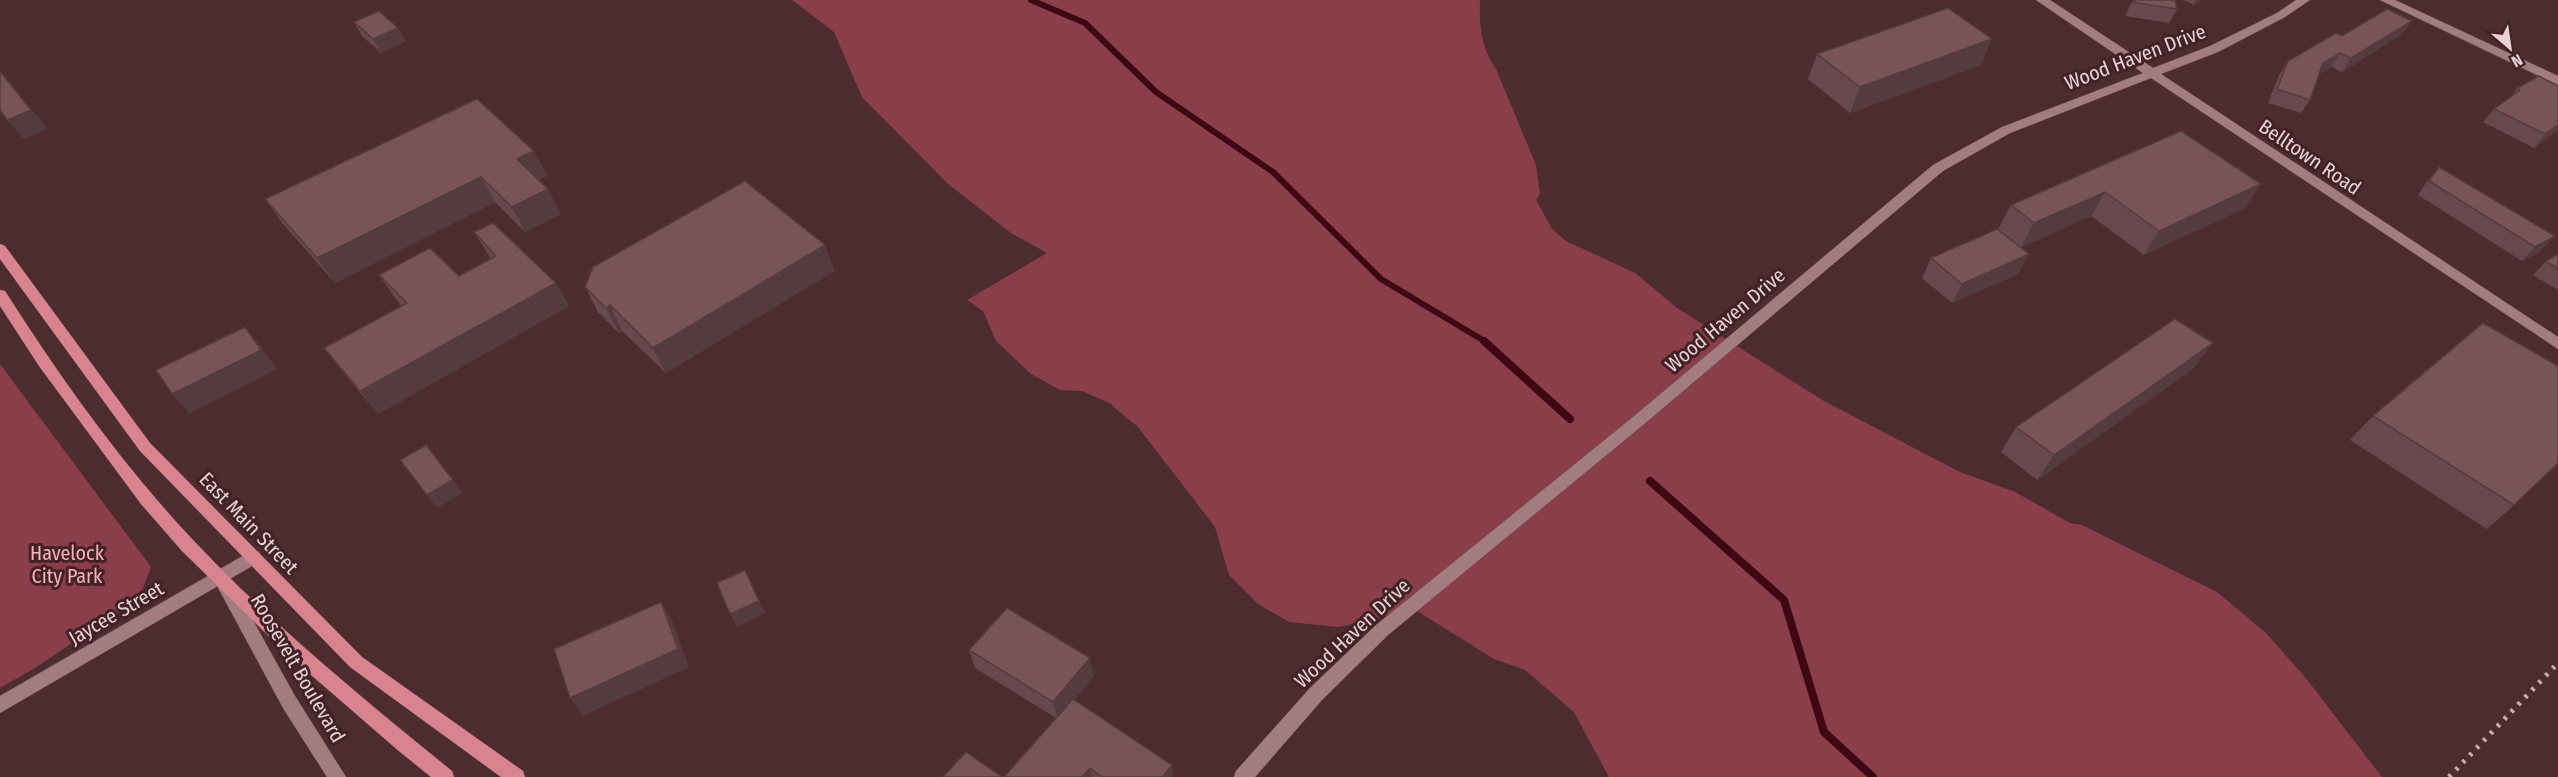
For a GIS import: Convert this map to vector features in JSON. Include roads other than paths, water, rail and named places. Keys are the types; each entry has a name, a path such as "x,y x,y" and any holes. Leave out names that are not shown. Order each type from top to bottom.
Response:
{"main road":[{"name":"East Main Street","path":"0,249 145,447 252,557 356,662 516,777"},
{"path":"0,295 37,353 97,437 154,508 220,579 287,644 355,704 445,777"}],"street":[{"name":"Belltown Road","path":"2042,0 2558,344"},
{"name":"Wood Haven Drive","path":"1243,777 1316,694 1408,607 1638,421 1938,168 2006,130 2214,49 2304,0"},
{"path":"2386,0 2558,81"},
{"name":"Jaycee Street","path":"0,705 220,579 252,557"},
{"name":"Roosevelt Boulevard","path":"220,579 289,702 337,777"}],"waterway":[{"path":"1031,0 1085,23 1156,92 1273,172 1381,279 1486,342"},
{"path":"1484,341 1570,419"},
{"path":"1650,481 1784,600 1824,732 1873,777"}],"railway":[{"path":"2449,777 2558,663"}],"park label":[{"name":"Havelock City Park","path":"67,564"}]}
